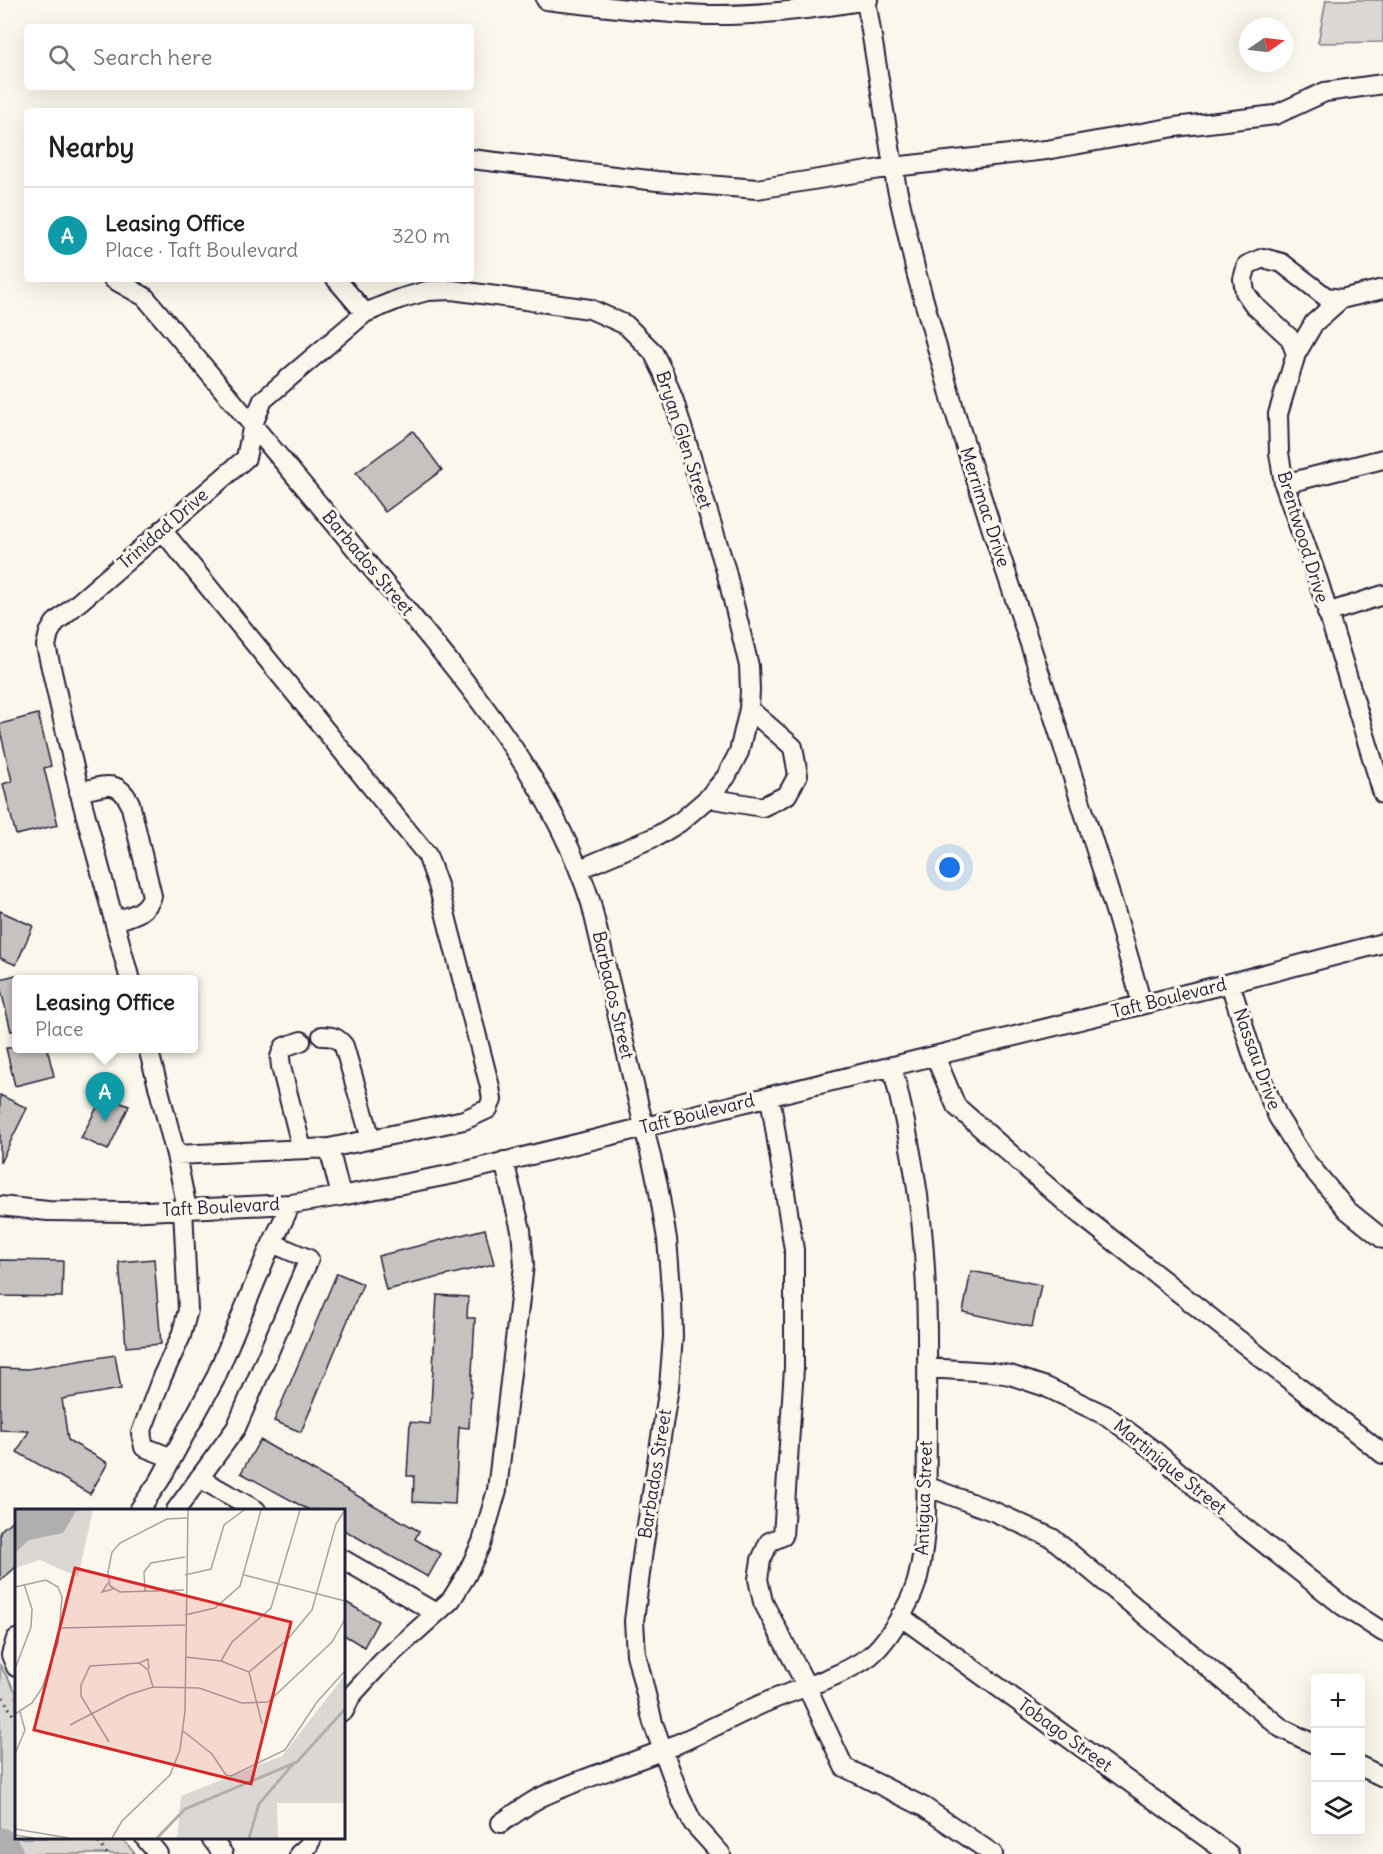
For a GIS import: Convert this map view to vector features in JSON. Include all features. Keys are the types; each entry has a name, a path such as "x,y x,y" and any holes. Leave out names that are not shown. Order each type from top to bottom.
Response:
{"street":[{"path":"546,0 707,15 748,14 867,0"},
{"name":"Merrimac Drive","path":"867,0 894,167 916,272 955,412 1053,714 1142,1004"},
{"path":"474,159 657,181 757,189 894,167 1046,150 1175,127 1275,115 1325,92 1383,84"},
{"path":"1296,354 1290,338 1254,305 1245,292 1243,279 1247,265 1263,258 1282,263 1326,297 1341,299"},
{"name":"Barbados Street","path":"118,282 145,297 467,683 540,788 580,869 594,914 657,1186 667,1239 672,1302 673,1336 669,1387 634,1621 636,1654 653,1723 680,1797 693,1823 721,1854"},
{"path":"339,282 366,313"},
{"name":"Brentwood Drive","path":"1383,289 1341,299 1314,323 1296,354 1278,414 1279,453 1284,484 1319,583 1383,794"},
{"name":"Bryan Glen Street","path":"253,424 263,400 366,313 399,298 427,291 452,290 590,309 626,325 652,352 663,372 674,401 726,571 749,666 749,709 739,752 726,777 708,798 680,822 657,836 580,869"},
{"name":"Trinidad Drive","path":"79,792 46,646 49,633 55,623 246,458 253,424"},
{"path":"1284,484 1383,459"},
{"path":"162,530 427,855 438,885 492,1100 488,1109 464,1120 329,1148 176,1155"},
{"path":"1327,613 1383,595"},
{"path":"708,798 762,807 786,795 798,775 793,747 749,709"},
{"path":"115,921 139,913 150,904 152,896 130,803 125,793 117,786 106,786 79,792 129,975"},
{"name":"Taft Boulevard","path":"0,1206 48,1211 126,1212 291,1204 341,1196 454,1174 1230,983 1383,943"},
{"name":"Nassau Drive","path":"1230,983 1256,1066 1278,1117 1305,1160 1347,1210 1383,1239"},
{"path":"322,1035 338,1039 344,1046 371,1139"},
{"path":"301,1041 284,1047 280,1057 302,1149"},
{"path":"149,1053 176,1155 185,1209 188,1310 181,1336 162,1377 141,1433 144,1447 172,1458"},
{"path":"935,1056 956,1106 1072,1208 1383,1454"},
{"name":"Antigua Street","path":"501,1823 539,1798 662,1750 765,1703 845,1671 868,1657 884,1641 900,1616 918,1581 923,1552 926,1486 926,1287 921,1212 908,1129 892,1066"},
{"path":"770,1096 794,1250 794,1368 783,1536 769,1542 760,1560 758,1579 764,1602 844,1767 924,1807 993,1854"},
{"path":"329,1148 341,1196"},
{"path":"345,1709 351,1696 382,1662 451,1600 466,1576 482,1542 497,1490 524,1265 521,1230 504,1161"},
{"path":"140,1509 160,1480 215,1379 272,1243 291,1204"},
{"path":"177,1509 236,1428 309,1260 272,1243"},
{"name":"Martinique Street","path":"927,1368 1010,1375 1046,1387 1107,1416 1156,1452 1216,1505 1343,1606 1383,1632"},
{"path":"199,1478 254,1509"},
{"path":"926,1486 996,1512 1052,1538 1281,1728 1311,1743"},
{"path":"345,1561 436,1613"},
{"name":"Tobago Street","path":"900,1616 1229,1854"},
{"path":"1365,1768 1383,1777"},
{"path":"146,1839 158,1854"},
{"path":"212,1839 223,1854"}],"path":[{"path":"0,1692 15,1718"},
{"path":"96,1839 107,1854"}],"shaded area":[{"path":"1326,0 1383,0 1383,42 1318,43"},
{"path":"0,1665 15,1690 15,1839 123,1839 135,1854 0,1854"}],"building":[{"path":"413,431 442,470 385,512 356,473"},
{"path":"38,714 51,766 44,768 58,825 16,835 3,784 12,781 0,724"},
{"path":"0,911 33,926 16,965 0,958"},
{"path":"12,976 12,1031 0,986 0,979"},
{"path":"6,1048 12,1048 12,1053 48,1053 54,1076 15,1086"},
{"path":"0,1095 27,1108 0,1163"},
{"path":"103,1096 129,1106 108,1150 81,1138"},
{"path":"485,1229 494,1264 386,1290 378,1256"},
{"path":"154,1259 161,1344 126,1347 119,1262"},
{"path":"0,1260 63,1261 62,1297 0,1296"},
{"path":"971,1271 1041,1285 1032,1327 963,1312"},
{"path":"337,1273 363,1284 301,1432 274,1421"},
{"path":"437,1295 468,1297 467,1318 475,1318 469,1428 459,1427 455,1504 413,1502 414,1476 407,1476 410,1422 430,1424"},
{"path":"115,1355 121,1389 62,1399 68,1440 108,1463 90,1494 17,1452 29,1431 0,1430 0,1368 28,1369"},
{"path":"260,1440 419,1531 415,1539 441,1554 428,1577 345,1531 345,1509 307,1509 241,1473"},
{"path":"15,1518 15,1568 0,1581 0,1531"},
{"path":"345,1602 378,1621 364,1647 345,1636"}],"waterway":[{"path":"0,1844 7,1854"}],"place":[{"name":"Leasing Office","path":"105,1122"}]}
